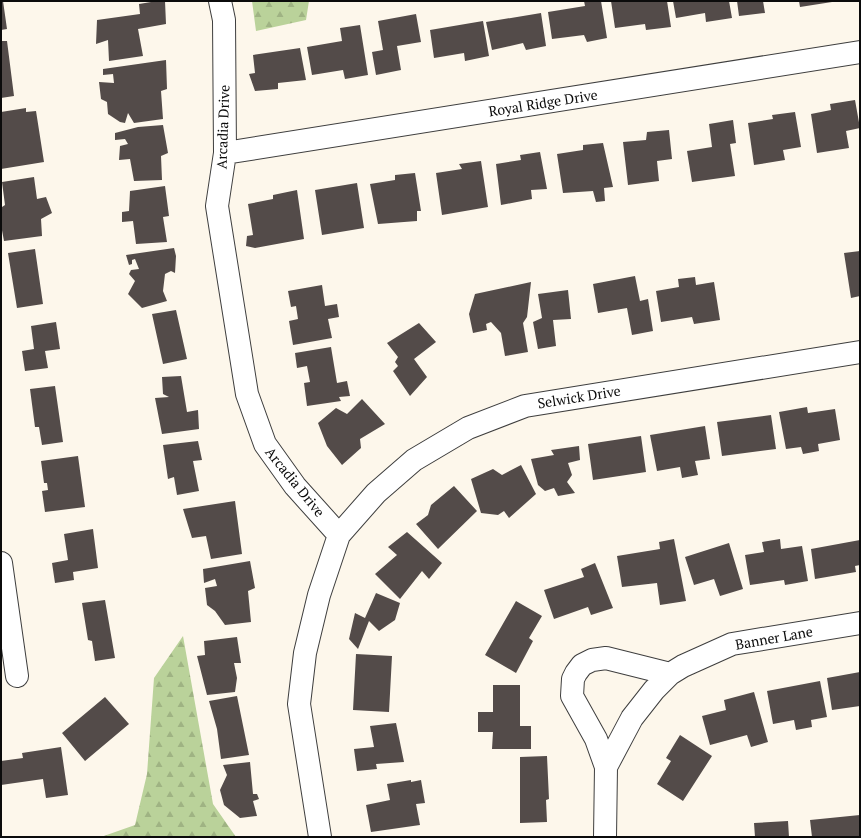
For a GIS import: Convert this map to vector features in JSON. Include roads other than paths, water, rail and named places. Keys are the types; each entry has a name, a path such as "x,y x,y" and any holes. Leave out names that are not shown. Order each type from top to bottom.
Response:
{"street":[{"name":"Arcadia Drive","path":"220,1 224,20 225,153 217,206 247,394 265,444 294,486 339,535"},
{"name":"Royal Ridge Drive","path":"225,153 860,52"},
{"name":"Selwick Drive","path":"339,535 376,493 414,460 468,428 525,406 860,352"},
{"path":"320,837 299,704 304,653 319,595 339,535"},
{"path":"1,563 17,676"},
{"name":"Banner Lane","path":"606,768 632,718 654,690 670,674 683,666 732,644 860,623"},
{"name":"Banner Lane","path":"605,837 606,768 596,739 572,696 573,679 582,665 592,660 606,658 670,674"}]}
